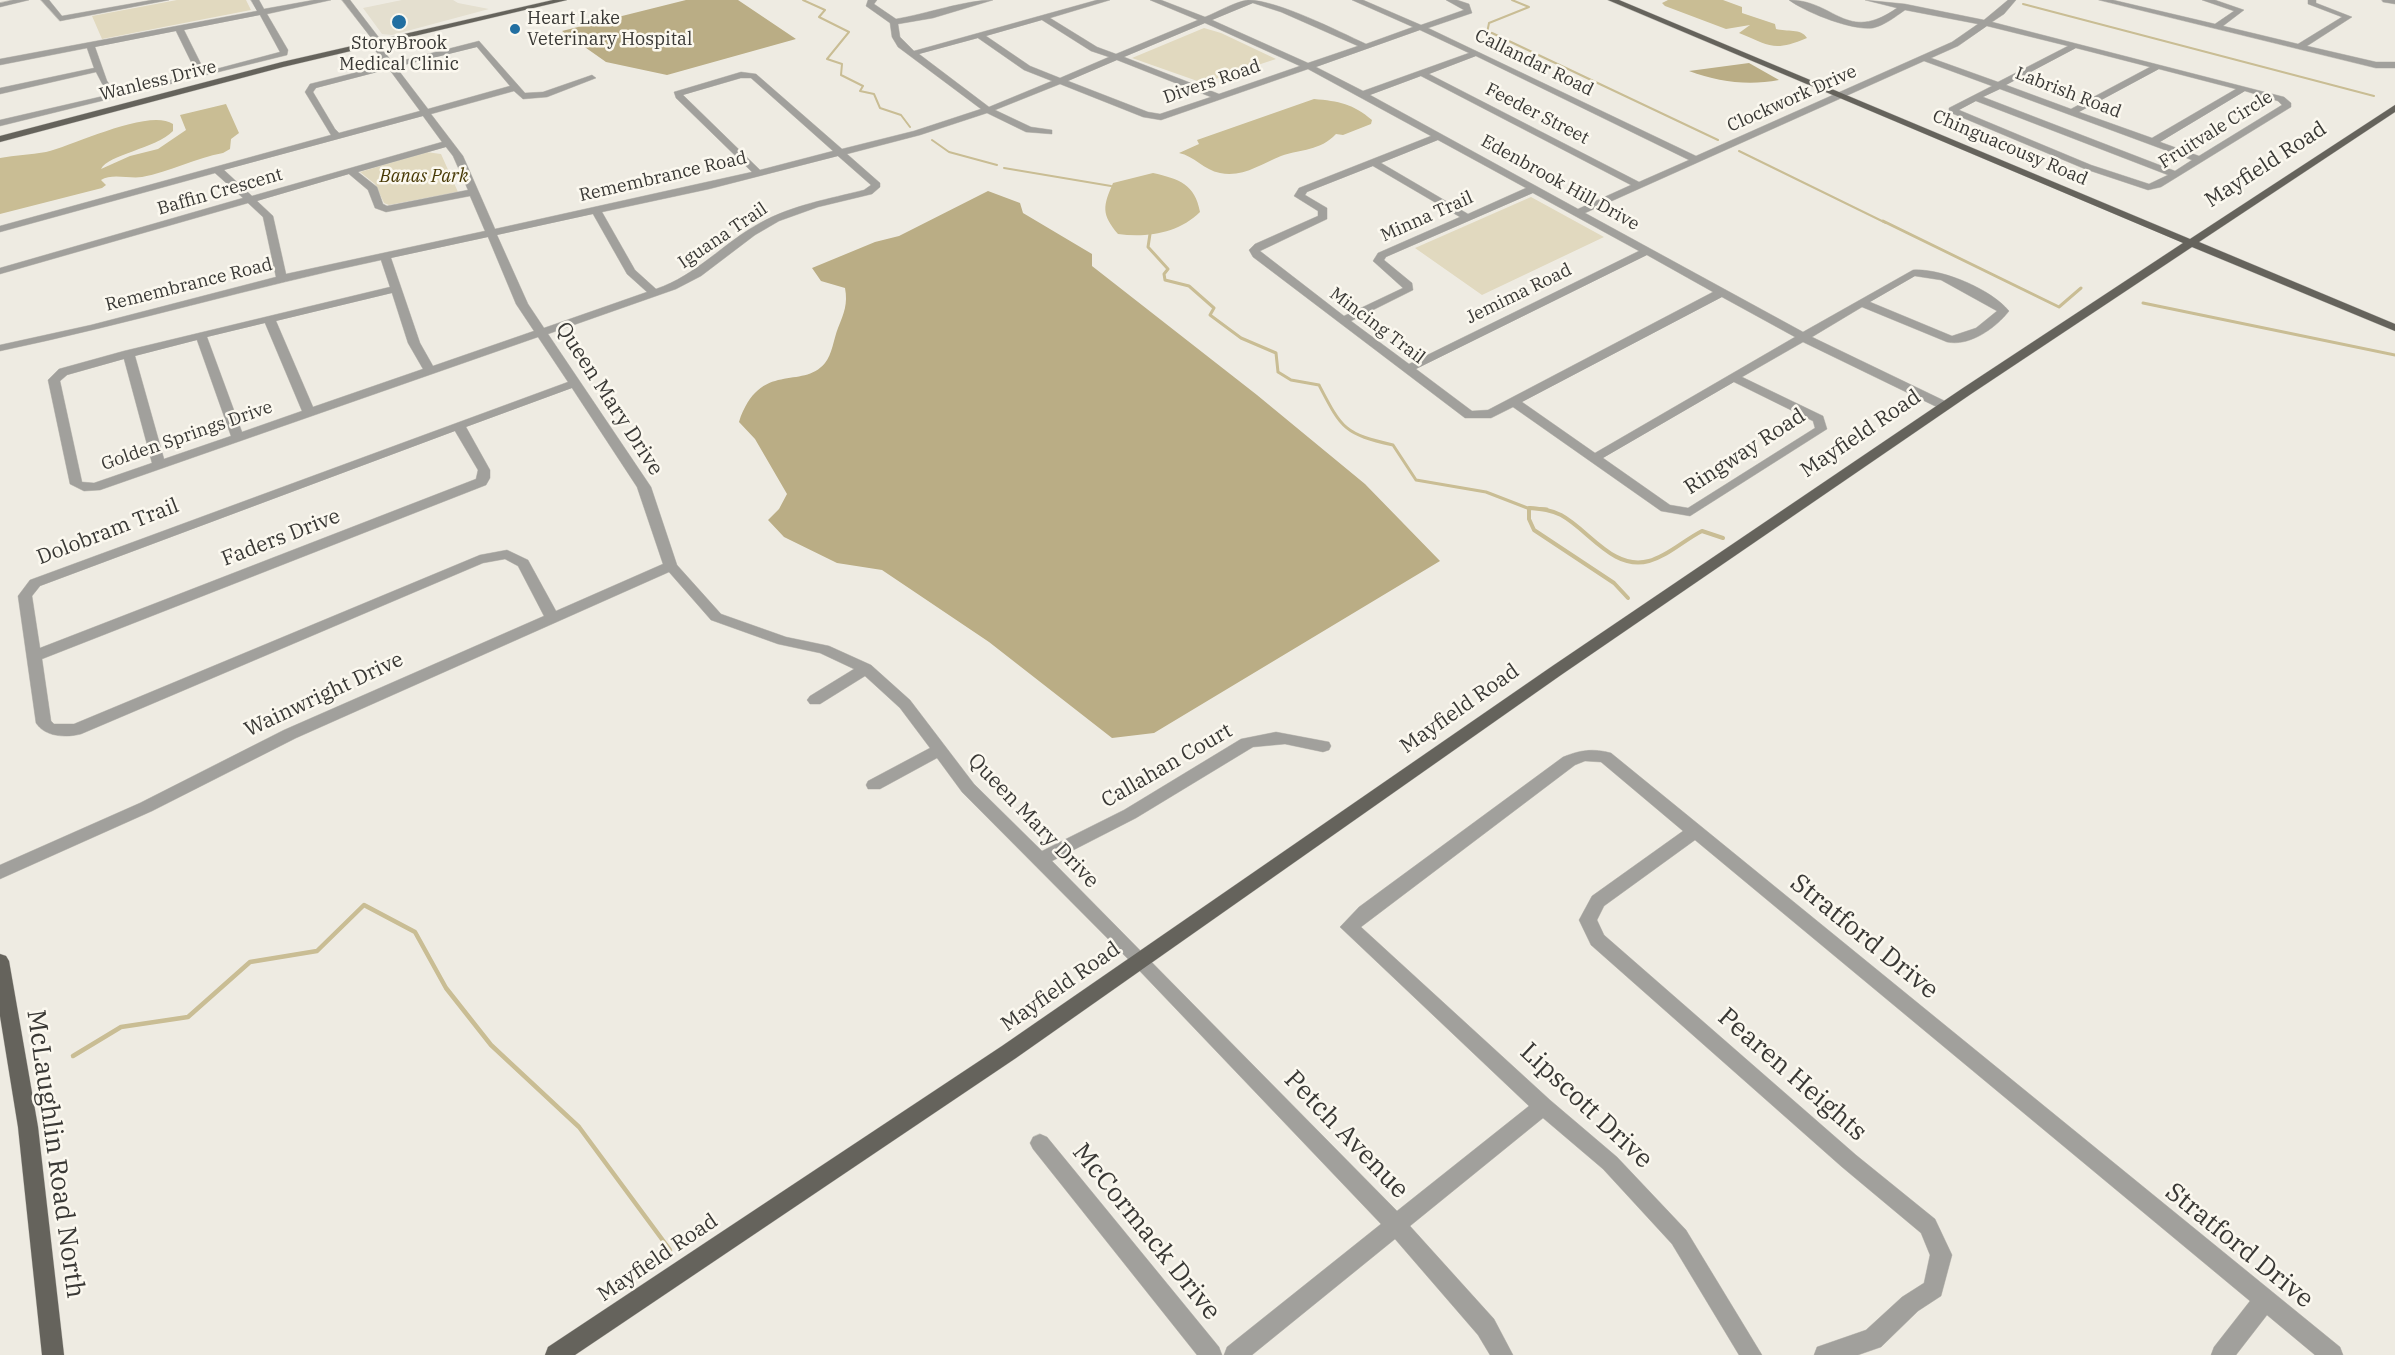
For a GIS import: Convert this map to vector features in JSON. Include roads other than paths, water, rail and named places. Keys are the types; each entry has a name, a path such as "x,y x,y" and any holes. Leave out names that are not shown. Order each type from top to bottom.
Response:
{"main road":[{"name":"Wanless Drive","path":"0,139 270,70 286,69 563,0"},
{"name":"Chinguacousy Road","path":"1612,0 2395,328"},
{"name":"Mayfield Road","path":"556,1355 1009,1052 1547,677 1945,406 2395,108"},
{"name":"Wanless Drive","path":"0,133 39,124 54,124"},
{"name":"McLaughlin Road North","path":"0,961 28,1127 53,1355"}],"street":[{"path":"0,5 25,0"},
{"path":"45,0 56,22 163,0"},
{"path":"0,123 284,53 255,0"},
{"path":"0,62 327,0"},
{"name":"Queen Mary Drive","path":"346,0 390,66 458,156 522,304 644,486 671,566 716,617 783,641 824,649 866,669 905,704 968,788 1140,960"},
{"path":"873,0 869,2 870,6 894,22 930,16 989,0"},
{"path":"911,54 1106,0"},
{"name":"Edenbrook Hill Drive","path":"1154,0 1309,67 1805,338 1945,406"},
{"path":"1253,0 1284,10 1367,47"},
{"name":"Remembrance Road","path":"0,348 64,335 282,279 596,211 758,173 989,111 1253,0"},
{"name":"Callandar Road","path":"1356,0 1477,53 1695,159"},
{"name":"Divers Road","path":"981,36 1027,68 1156,117 1470,11 1466,6 1450,0"},
{"path":"1793,0 1867,26 1881,21 1905,6"},
{"path":"1807,6 1819,0"},
{"name":"Fruitvale Circle","path":"1869,0 1985,23 2155,68 2244,88 2281,99 2288,105 2153,186 2133,184 1952,110 2073,47"},
{"name":"Clockwork Drive","path":"1577,213 1962,40 2012,0"},
{"path":"2103,0 2376,65 2395,65"},
{"path":"2206,0 2240,10 2217,27"},
{"path":"2301,46 2348,17 2312,4 2312,0"},
{"path":"2386,0 2395,3"},
{"path":"1042,17 1088,46 1219,97"},
{"path":"894,22 896,38 911,54 989,111 1029,130 1049,132"},
{"path":"179,28 202,75"},
{"path":"336,135 330,131 309,89 479,44 523,96 533,97 581,84 592,78"},
{"path":"90,45 103,81 114,96"},
{"path":"1362,95 1477,53"},
{"name":"Labrish Road","path":"1924,58 2199,159"},
{"path":"2072,112 2155,68"},
{"path":"0,92 99,69"},
{"name":"Feeder Street","path":"1421,73 1638,184"},
{"path":"758,173 679,96 678,92 741,75 753,76 841,152"},
{"name":"Baffin Crescent","path":"0,229 514,88"},
{"path":"2151,143 2244,88"},
{"path":"1974,97 2175,174"},
{"name":"Mincing Trail","path":"1438,137 1299,192 1301,199 1323,210 1323,217 1254,250 1257,255 1342,321 1469,415 1484,416 1514,402 1722,292"},
{"name":"Baffin Crescent","path":"0,271 448,143"},
{"name":"Iguana Trail","path":"541,333 654,293 700,274 750,234 772,220 875,188 876,182 841,152"},
{"path":"1373,162 1467,217"},
{"path":"218,170 268,216 282,279"},
{"path":"350,170 373,189 379,206 386,209 474,192"},
{"name":"Minna Trail","path":"1342,321 1408,290 1406,283 1380,263 1379,257 1533,189"},
{"path":"596,211 631,272 654,293"},
{"name":"Jemima Road","path":"1407,369 1647,251"},
{"path":"385,256 414,343 430,371"},
{"path":"1595,458 1805,338 1862,303 1913,273 1925,272 1940,277 1993,302 2003,310 1997,318 1962,339 1952,340 1862,303"},
{"name":"Golden Springs Drive","path":"395,289 268,318 70,369 54,380 76,484 84,488 95,487 541,333"},
{"path":"268,318 309,413"},
{"name":"Remembrance Road","path":"0,354 42,344 64,335"},
{"path":"201,335 237,438"},
{"path":"128,353 159,465"},
{"name":"Ringway Road","path":"1514,402 1666,508 1690,512 1821,429 1819,419 1734,378"},
{"name":"Dolobram Trail","path":"552,618 523,563 507,554 480,559 76,730 50,729 44,723 25,596 29,588 40,580 575,383"},
{"name":"Faders Drive","path":"35,656 481,482 484,478 484,470 458,425"},
{"name":"Wainwright Drive","path":"0,872 146,807 290,734 671,566"},
{"path":"815,700 866,669"},
{"name":"Callahan Court","path":"1040,860 1130,814 1247,743 1260,738 1289,737 1323,746"},
{"path":"874,785 940,750"},
{"name":"Stratford Drive","path":"1349,927 1365,912 1569,761 1584,755 1605,757 2332,1355"},
{"name":"Pearen Heights","path":"1695,831 1598,901 1588,920 1597,940 1849,1161 1928,1226 1941,1255 1933,1289 1910,1304 1873,1339 1825,1355"},
{"name":"Lipscott Drive","path":"1349,927 1543,1106 1610,1163 1679,1237 1751,1355"},
{"name":"Petch Avenue","path":"1140,960 1394,1223 1486,1327 1502,1355"},
{"path":"1235,1355 1394,1223 1543,1106"},
{"name":"McCormack Drive","path":"1040,1143 1211,1355"},
{"path":"2222,1355 2265,1300"}],"waterway":[{"path":"803,0 825,10 819,17 849,32 827,59 842,64 841,75 863,86 860,91 874,94 880,108 901,115 910,127"},
{"path":"1487,32 1489,23 1529,7 1512,0"},
{"path":"2023,4 2374,96"},
{"path":"1478,31 1487,32"},
{"path":"1487,32 1718,140"},
{"path":"932,140 949,152 997,165"},
{"path":"1739,151 1886,223"},
{"path":"1004,168 1111,186"},
{"path":"1883,221 2059,307 2081,288"},
{"path":"1150,234 1148,247 1168,269 1164,274 1165,280 1189,286 1214,308 1210,315 1241,338 1276,353 1278,372 1291,380 1319,385 1333,411 1346,427 1364,437 1393,445 1416,480 1486,492 1529,509"},
{"path":"2143,303 2395,355"},
{"path":"1547,509 1530,508 1561,515 1613,555 1636,563 1663,555 1702,531 1723,538"},
{"path":"1529,509 1529,519 1534,530 1614,583 1628,598"},
{"path":"73,1056 121,1027 188,1017 250,962 317,951 364,905 415,932 446,988 491,1045 579,1127 670,1250"}],"place":[{"name":"StoryBrook Medical Clinic","path":"399,22"},
{"name":"Heart Lake Veterinary Hospital","path":"515,29"}],"park label":[{"name":"Banas Park","path":"424,177"}]}
